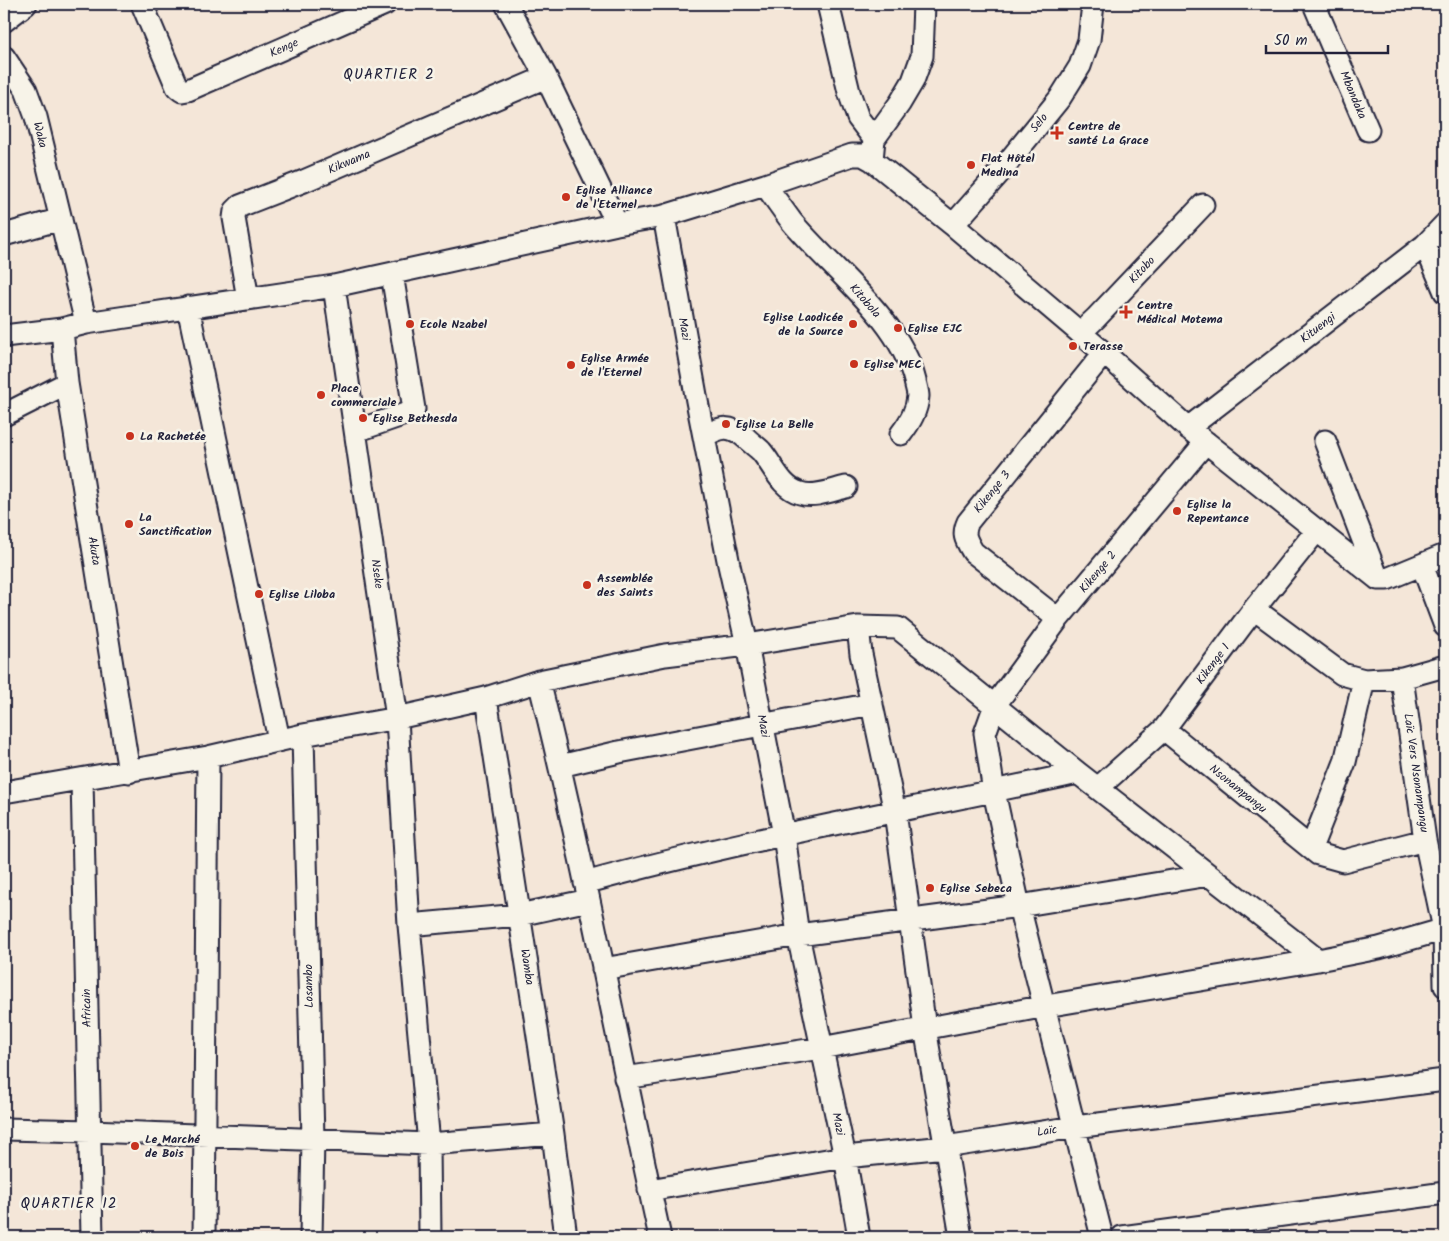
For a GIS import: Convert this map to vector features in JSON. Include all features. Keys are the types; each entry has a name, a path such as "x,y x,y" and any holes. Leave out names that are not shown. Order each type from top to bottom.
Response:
{"street":[{"path":"4,21 26,4"},
{"name":"Kenge","path":"142,4 177,87 182,91 385,4"},
{"path":"509,4 617,224"},
{"path":"828,4 849,92 858,118 873,150 953,225 1104,353 1188,428 1378,579 1387,579 1445,555"},
{"path":"4,336 62,329 86,322 334,286 392,274 617,224 664,216 852,155 863,155 873,150 913,81 922,56 924,4"},
{"name":"Selo","path":"953,225 1000,172 1060,98 1080,66 1089,40 1093,4"},
{"name":"Mbandaka","path":"1314,4 1368,130"},
{"name":"Waka","path":"4,57 26,90 36,117 86,322"},
{"name":"Kikwama","path":"248,299 234,218 235,211 240,206 304,182 546,77"},
{"name":"Kitobola","path":"765,184 793,222 870,304 904,353 913,374 918,395 912,419 901,434"},
{"name":"Kitobo","path":"1080,333 1203,205"},
{"name":"Mazi","path":"664,216 729,565 747,645 784,835 798,936 845,1157 859,1237"},
{"path":"4,235 61,219"},
{"name":"Kituengi","path":"1188,428 1425,245 1445,224"},
{"path":"1425,245 1445,292"},
{"path":"356,431 414,410 392,274"},
{"name":"Nseke","path":"334,286 397,718"},
{"path":"188,308 280,740"},
{"name":"Akuta","path":"62,329 67,382 129,772"},
{"name":"Kikenge 3","path":"1058,619 973,552 966,541 964,531 968,522 1104,353"},
{"path":"4,415 67,382"},
{"path":"705,436 717,429 727,428 736,430 760,450 789,488 801,494 812,494 846,487"},
{"path":"1325,441 1378,579"},
{"name":"Kikenge 2","path":"1102,1237 1046,1006 1019,906 994,792 985,733 995,705 1058,619 1206,442"},
{"name":"Kikenge 1","path":"1098,788 1164,729 1254,609 1317,530"},
{"path":"1422,566 1445,626"},
{"path":"1254,609 1342,674 1364,680 1402,678 1445,666"},
{"path":"858,627 861,654 896,812 926,1028 961,1237"},
{"path":"4,792 129,772 208,757 303,735 397,718 486,698 539,681 665,655 747,645 858,627 898,628 1078,773 1318,960"},
{"name":"Laïc Vers Nsonampangu","path":"1402,678 1425,840 1445,929 1445,986"},
{"path":"1311,848 1345,762 1364,680"},
{"path":"539,681 560,766 660,1237"},
{"name":"Wamba","path":"486,698 553,1134 566,1237"},
{"path":"560,766 618,752 872,704"},
{"path":"397,718 409,925 429,1144 430,1237"},
{"name":"Nsonampangu","path":"1164,729 1318,854 1343,861 1425,840"},
{"name":"Losambo","path":"303,735 313,1139 311,1237"},
{"path":"204,1237 208,757"},
{"path":"409,925 519,915 587,891 643,867 1078,773"},
{"name":"Africain","path":"82,779 92,1237"},
{"path":"604,969 798,936 1019,906 1209,875"},
{"path":"625,1078 821,1048 1046,1006 1318,960 1379,948 1445,929"},
{"name":"Laïc","path":"649,1190 845,1157 945,1147 1075,1127 1445,1080"},
{"path":"4,1130 204,1134 429,1144 553,1134"},
{"path":"1122,1237 1445,1193"}],"place":[{"name":"Centre de santé La Grace","path":"1057,133"},
{"name":"Flat Hôtel Medina","path":"971,165"},
{"name":"Eglise Alliance de l'Eternel","path":"566,197"},
{"name":"Centre Médical Motema","path":"1126,312"},
{"name":"Ecole Nzabel","path":"410,324"},
{"name":"Eglise Laodicée de la Source","path":"853,324"},
{"name":"Eglise EJC","path":"898,328"},
{"name":"Terasse","path":"1073,346"},
{"name":"Eglise MEC","path":"854,364"},
{"name":"Eglise Armée de l'Eternel","path":"571,365"},
{"name":"Place commerciale","path":"321,395"},
{"name":"Eglise Bethesda","path":"363,418"},
{"name":"Eglise La Belle","path":"726,424"},
{"name":"La Rachetée","path":"130,436"},
{"name":"Eglise la Repentance","path":"1177,511"},
{"name":"La Sanctification","path":"129,524"},
{"name":"Assemblée des Saints","path":"587,585"},
{"name":"Eglise Liloba","path":"259,594"},
{"name":"Eglise Sebeca","path":"930,888"},
{"name":"Le Marché de Bois","path":"135,1146"}],"district":[{"name":"QUARTIER 2","path":"389,75"},
{"name":"QUARTIER 12","path":"69,1204"}]}
